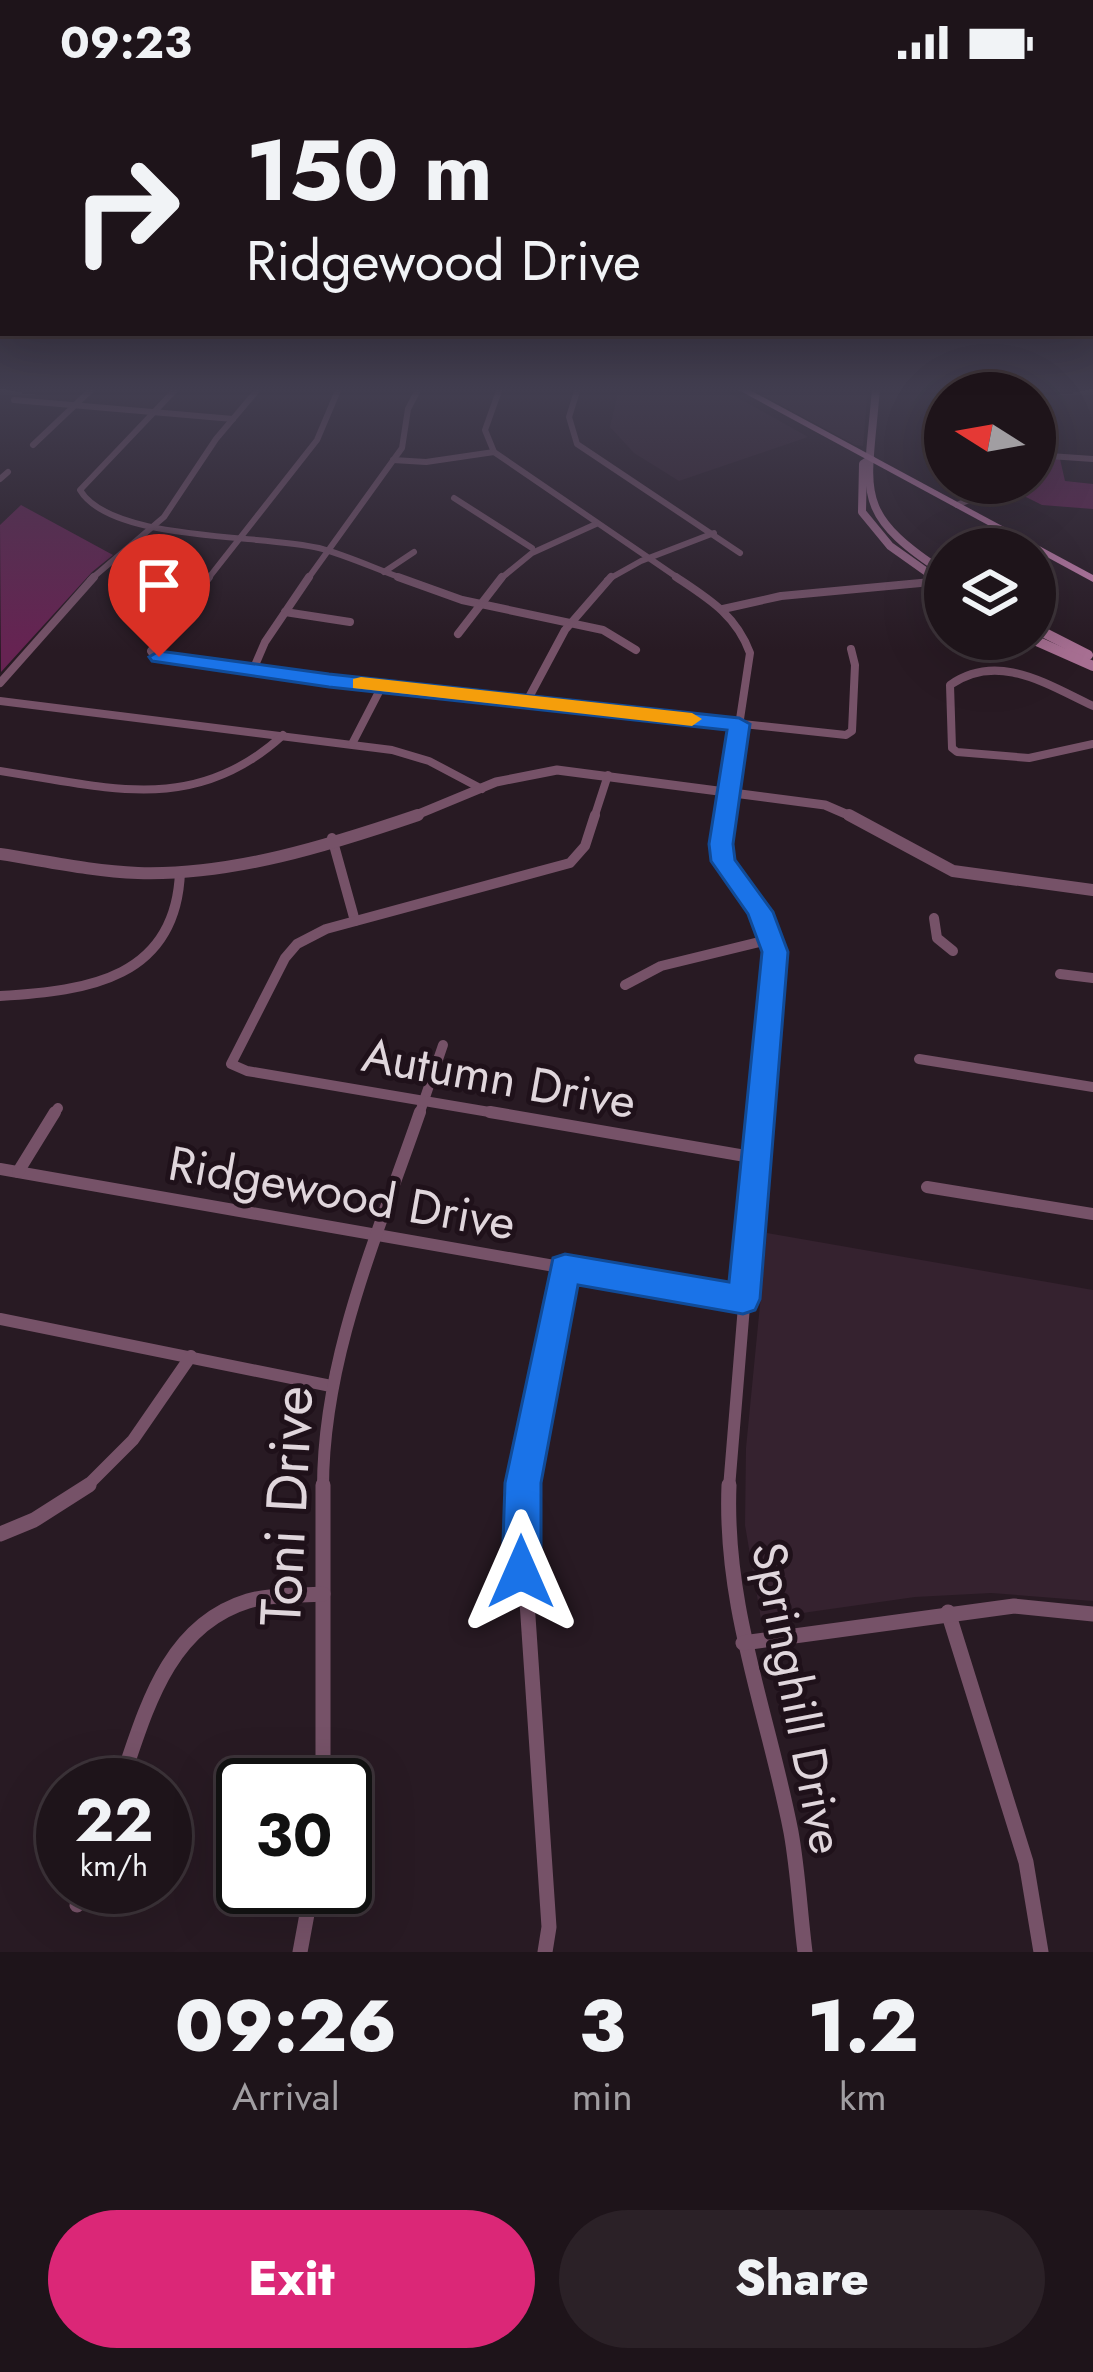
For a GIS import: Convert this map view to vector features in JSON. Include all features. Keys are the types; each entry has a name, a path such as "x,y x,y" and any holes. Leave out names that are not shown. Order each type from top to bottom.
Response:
{"main road":[{"path":"862,475 862,512 890,546 924,567"},
{"path":"901,475 1093,579"},
{"path":"1056,638 1093,657"},
{"path":"1056,650 1093,666"}],"street":[{"path":"94,475 80,490 87,502 107,514 155,526 328,551 478,604 616,636 636,650"},
{"path":"0,683 87,583 155,526 192,475"},
{"path":"290,475 152,653 382,686 850,734 855,665 851,649"},
{"path":"253,670 285,613 382,475"},
{"path":"527,475 723,609 742,629 751,652 726,792 723,861 760,912 772,939 661,965 625,985"},
{"path":"625,475 740,553"},
{"path":"454,498 532,548"},
{"path":"458,634 478,604 532,548 596,524"},
{"path":"527,701 543,665 613,576 714,533"},
{"path":"384,572 414,553"},
{"path":"723,609 781,596 924,582"},
{"path":"285,613 350,622"},
{"path":"1093,706 1014,669 960,678 950,685 952,748 957,752 1029,758 1093,743"},
{"path":"352,744 382,686"},
{"path":"0,701 352,744 412,755 482,789"},
{"path":"0,771 182,791 247,766 284,736"},
{"path":"0,854 110,870 180,872 406,819 517,774 542,770 845,811 952,872 1093,890"},
{"path":"332,838 356,921 570,863 585,846 608,776"},
{"path":"0,996 68,985 141,963 161,940 180,904 180,872"},
{"path":"934,917 937,938 952,951"},
{"name":"Autumn Drive","path":"356,921 309,937 290,950 231,1064 247,1071 757,1158"},
{"name":"Springhill Drive","path":"772,939 774,967 727,1530 743,1643 791,1833 805,1952"},
{"path":"1060,974 1093,978"},
{"name":"Toni Drive","path":"323,1758 321,1466 331,1386 443,1046"},
{"path":"919,1059 1093,1088"},
{"path":"18,1172 58,1108"},
{"name":"Ridgewood Drive","path":"0,1169 743,1299"},
{"path":"927,1187 1093,1214"},
{"path":"545,1952 548,1927 539,1745 521,1572 521,1514 534,1416 565,1268"},
{"path":"0,1318 331,1386"},
{"path":"0,1534 80,1496 119,1459 191,1357"},
{"path":"130,1758 154,1691 180,1643 221,1610 253,1600 323,1594"},
{"path":"743,1643 1014,1606 1093,1614"},
{"path":"948,1612 1026,1862 1041,1952"},
{"path":"300,1952 307,1914"}],"shaded area":[{"path":"1056,475 1093,484 1093,509 1042,505 1056,504"},
{"path":"21,505 113,555 1,672 0,525"},
{"path":"767,1233 1093,1290 1093,1601 991,1593 915,1597 761,1619 745,1525 746,1448"}],"slow traffic":[{"path":"361,684 692,719"}],"route":[{"path":"159,657 739,724 722,821 723,861 760,912 775,952 743,1299 565,1268 523,1483 521,1572"}]}
